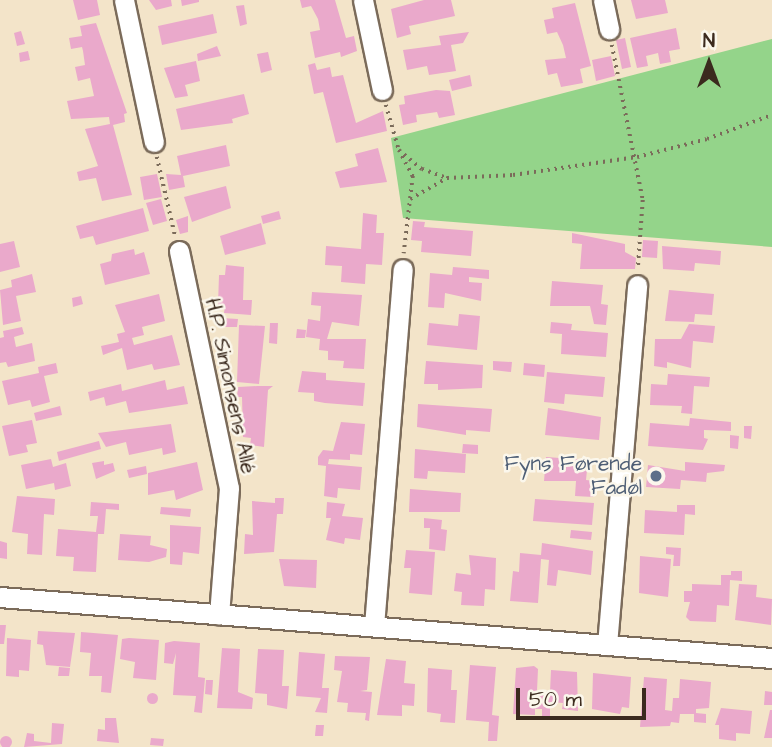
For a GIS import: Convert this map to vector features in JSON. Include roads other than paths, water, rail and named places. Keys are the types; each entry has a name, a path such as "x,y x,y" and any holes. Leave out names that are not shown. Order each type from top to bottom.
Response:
{"street":[{"path":"124,0 154,142"},
{"path":"363,0 382,90"},
{"path":"603,0 609,29"},
{"name":"H.P. Simonsens Allé","path":"179,251 229,488 219,615"},
{"path":"374,626 403,269"},
{"path":"607,645 637,285"},
{"path":"0,597 772,658"}],"place":[{"name":"Fyns Førende Fadøl","path":"656,476"}]}
